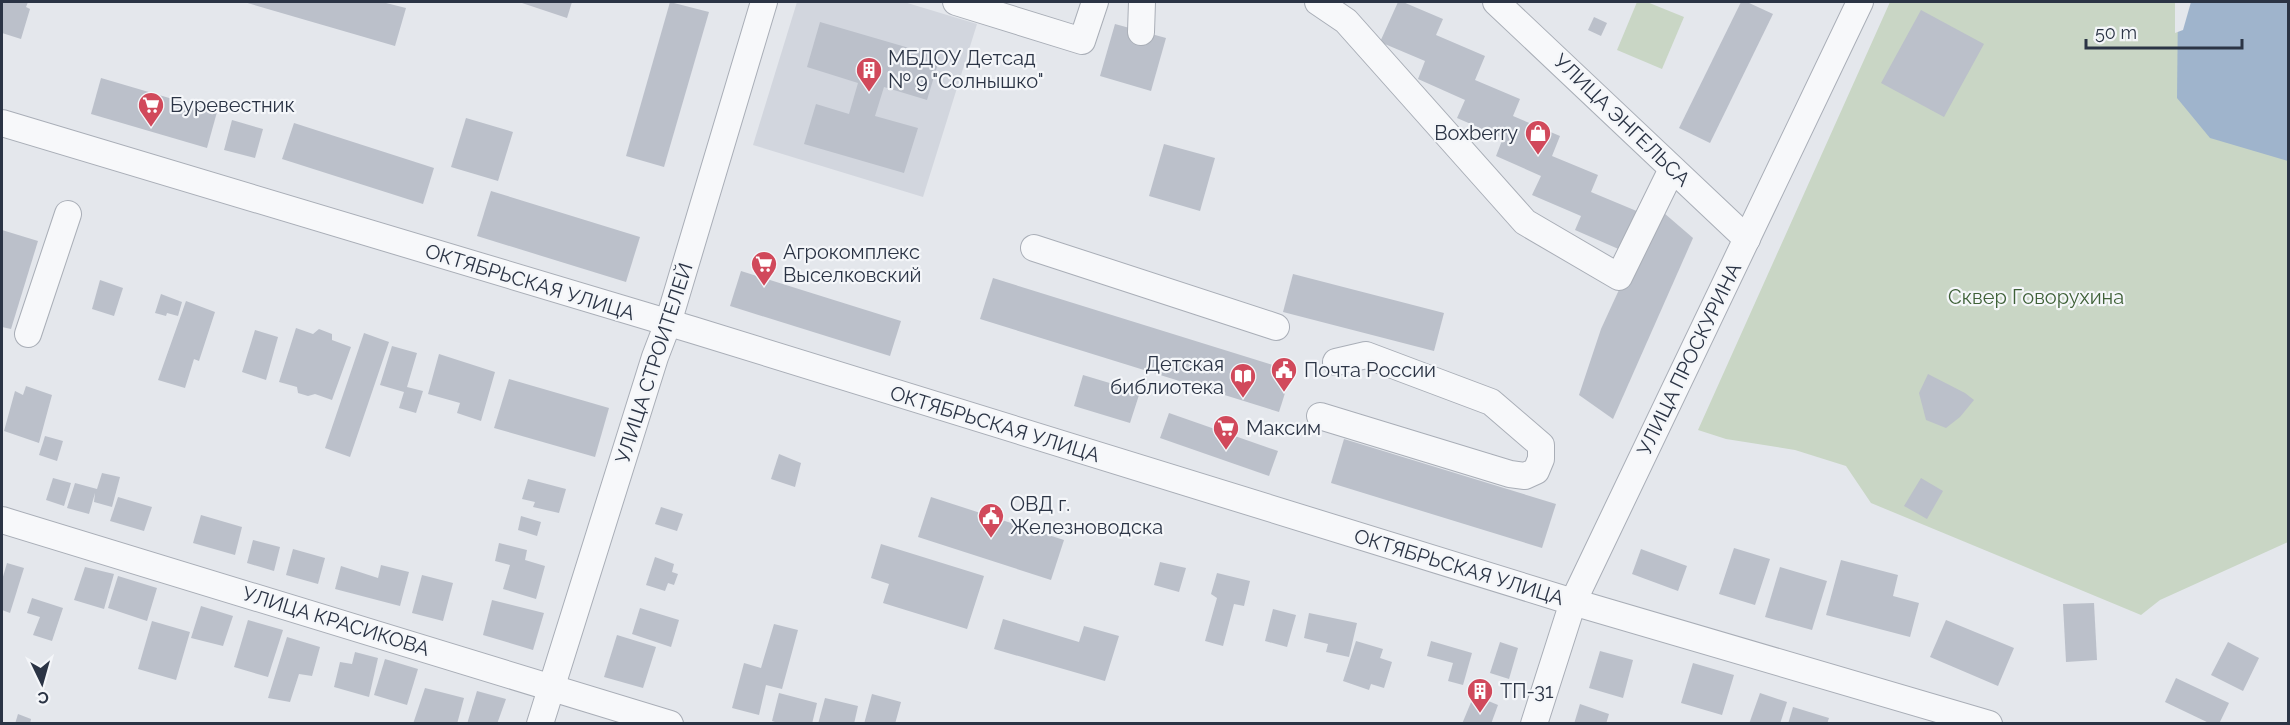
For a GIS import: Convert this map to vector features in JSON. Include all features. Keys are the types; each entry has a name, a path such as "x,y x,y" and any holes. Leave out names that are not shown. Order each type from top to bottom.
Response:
{"street":[{"name":"УЛИЦА СТРОИТЕЛЕЙ","path":"540,723 655,357 668,323 764,2"},
{"path":"956,2 1083,41 1095,2"},
{"path":"1142,2 1142,32"},
{"path":"1318,2 1346,21 1525,222 1619,277 1672,169"},
{"name":"УЛИЦА ЭНГЕЛЬСА","path":"1496,2 1747,239"},
{"name":"УЛИЦА ПРОСКУРИНА","path":"1534,723 1573,602 1860,2"},
{"name":"ОКТЯБРЬСКАЯ УЛИЦА","path":"2,123 668,323 1573,602 1989,723"},
{"path":"28,334 68,214"},
{"path":"1040,255 1177,302 1267,328"},
{"path":"1320,416 1510,474 1525,476 1536,471 1541,459 1541,445 1491,402 1366,355 1336,363"},
{"name":"УЛИЦА КРАСИКОВА","path":"2,520 670,723"}],"shaded area":[{"path":"797,2 904,2 977,24 923,197 753,145"}],"green space":[{"path":"1637,2 1647,2 1684,17 1662,69 1617,50"},
{"name":"Сквер Говорухина","path":"1890,2 2288,2 2288,542 2160,600 2141,615 1871,503 1846,466 1795,450 1726,439 1698,430"}],"water":[{"path":"2178,2 2288,2 2288,161 2210,138 2177,98"}],"pier":[{"path":"2175,2 2191,2 2183,30 2175,33"}],"building":[{"path":"2,2 28,2 26,7 30,9 21,39 2,33"},
{"path":"244,2 382,2 406,8 395,46"},
{"path":"519,2 572,2 567,18"},
{"path":"670,2 709,12 664,167 626,156"},
{"path":"1398,2 1443,19 1436,35 1485,56 1475,80 1520,99 1513,116 1560,136 1552,156 1598,175 1591,192 1639,212 1623,251 1575,230 1581,216 1532,195 1541,176 1496,156 1503,138 1457,118 1465,100 1418,79 1425,61 1380,42"},
{"path":"1741,2 1747,2 1773,14 1710,143 1679,128"},
{"path":"1921,10 1984,44 1944,117 1881,83"},
{"path":"1594,17 1607,23 1601,36 1588,30"},
{"name":"МБДОУ Детсад № 9 \"Солнышко\"","path":"820,22 940,57 927,100 884,87 875,116 918,128 904,173 804,144 816,104 849,114 858,83 807,67"},
{"path":"1115,24 1166,38 1151,91 1100,76"},
{"path":"101,78 217,112 207,148 91,114"},
{"path":"466,118 513,132 498,181 451,167"},
{"path":"232,120 263,129 255,158 224,150"},
{"path":"294,123 434,168 423,204 282,159"},
{"path":"1164,144 1215,158 1200,211 1149,196"},
{"path":"491,191 640,237 626,282 477,236"},
{"path":"1657,207 1693,238 1613,419 1579,395 1601,329"},
{"path":"2,230 38,241 11,329 2,327"},
{"path":"741,271 901,321 890,356 730,306"},
{"path":"1293,274 1444,313 1434,351 1283,312"},
{"path":"993,278 1292,371 1279,412 980,319"},
{"path":"100,280 123,288 114,316 92,309"},
{"path":"161,294 182,302 178,316 155,313"},
{"path":"186,301 215,312 199,361 194,359 185,388 158,380"},
{"path":"296,328 313,334 319,329 332,334 332,340 351,347 332,400 315,394 308,396 298,393 297,387 279,382"},
{"path":"255,330 278,337 266,380 242,372"},
{"path":"364,333 389,342 350,457 325,448"},
{"path":"392,346 417,353 407,387 423,391 416,413 399,408 404,392 380,385"},
{"path":"439,354 495,372 481,421 457,413 460,403 428,394"},
{"path":"1928,374 1974,400 1960,417 1946,428 1926,420 1919,393"},
{"path":"1083,375 1123,387 1123,390 1139,395 1130,423 1074,406"},
{"path":"509,379 609,408 595,457 494,428"},
{"path":"26,386 52,395 39,443 4,431 15,391 23,395"},
{"path":"1169,413 1278,451 1269,476 1160,438"},
{"path":"45,436 63,441 57,461 39,455"},
{"path":"1344,439 1556,504 1542,548 1331,483"},
{"path":"779,454 801,463 795,487 771,479"},
{"path":"102,473 120,477 112,507 94,502 95,493 89,514 67,508 75,483 97,489"},
{"path":"53,478 71,483 64,506 46,500"},
{"path":"1921,478 1943,491 1927,519 1904,506"},
{"path":"528,479 566,489 559,513 533,507 535,502 522,499"},
{"path":"118,497 152,507 144,531 110,521"},
{"name":"ОВД г. Железноводска","path":"931,497 1064,540 1051,580 918,537"},
{"path":"661,507 683,514 677,531 655,524"},
{"path":"201,515 242,527 235,555 193,543"},
{"path":"521,516 541,522 537,536 518,530"},
{"path":"253,540 280,547 274,571 247,563"},
{"path":"499,543 527,550 525,560 545,566 536,599 503,589 510,565 495,561"},
{"path":"881,544 984,576 967,629 883,603 889,584 871,578"},
{"path":"1734,548 1770,559 1755,605 1719,594"},
{"path":"293,549 325,558 318,584 286,575"},
{"path":"1641,549 1687,566 1678,591 1632,574"},
{"path":"655,557 674,564 672,572 678,574 674,585 668,583 665,591 646,585"},
{"path":"1841,560 1898,575 1893,596 1919,603 1910,637 1826,615"},
{"path":"1160,562 1186,568 1179,592 1154,585"},
{"path":"7,563 24,568 10,613 2,610 2,580"},
{"path":"381,565 409,572 400,606 335,589 341,566 378,578"},
{"path":"85,567 114,574 104,609 74,600"},
{"path":"1780,567 1827,581 1812,630 1765,617"},
{"path":"1217,573 1250,581 1244,606 1234,604 1223,646 1205,641 1217,598 1211,594"},
{"path":"422,575 453,583 443,621 412,613"},
{"path":"118,576 157,588 147,621 108,608"},
{"path":"32,598 63,608 52,641 33,635 40,617 27,613"},
{"path":"492,600 544,613 533,650 483,635"},
{"path":"2094,603 2097,660 2066,662 2063,604"},
{"path":"201,606 233,616 223,646 191,638"},
{"path":"640,608 679,620 671,647 632,634"},
{"path":"1273,609 1296,615 1287,647 1265,641"},
{"path":"1309,613 1357,623 1349,657 1326,652 1328,644 1304,638"},
{"path":"1003,619 1079,642 1084,626 1119,636 1105,681 994,649"},
{"path":"248,620 283,630 268,677 234,667"},
{"path":"1946,620 2014,648 1998,686 1930,657"},
{"path":"152,621 190,632 176,680 138,669"},
{"path":"774,624 798,630 782,689 766,685 759,715 732,708 744,663 761,668"},
{"path":"617,635 656,647 643,688 604,677"},
{"path":"287,637 320,647 312,676 299,674 290,702 268,698"},
{"path":"1356,641 1383,649 1380,658 1392,662 1384,688 1371,684 1369,690 1343,681"},
{"path":"1431,641 1472,653 1463,685 1448,681 1453,663 1427,656"},
{"path":"1500,642 1518,648 1509,679 1490,673"},
{"path":"2228,642 2259,658 2243,691 2211,675"},
{"path":"1600,651 1633,660 1623,698 1589,688"},
{"path":"355,652 378,658 369,697 334,687 340,662 352,664"},
{"path":"385,659 418,669 407,705 374,695"},
{"path":"1693,663 1734,675 1722,715 1681,703"},
{"path":"2176,678 2229,703 2219,724 2211,724 2165,702"},
{"path":"425,688 464,698 457,724 413,724"},
{"path":"477,691 506,699 497,724 467,724"},
{"path":"779,693 817,703 812,724 781,724 772,721"},
{"path":"1760,693 1787,702 1780,724 1749,724"},
{"path":"872,694 901,702 895,724 864,724"},
{"name":"ТП-31","path":"1474,695 1498,705 1491,724 1462,724"},
{"path":"825,698 858,706 854,724 818,724"},
{"path":"1580,704 1609,714 1606,724 1574,724"},
{"path":"1793,707 1829,718 1827,724 1788,724"},
{"path":"18,714 31,719 30,724 15,724"}],"place":[{"name":"МБДОУ Детсад № 9 \"Солнышко\"","path":"869,93"},
{"name":"Буревестник","path":"151,128"},
{"name":"Boxberry","path":"1538,156"},
{"name":"Агрокомплекс Выселковский","path":"764,287"},
{"name":"Почта России","path":"1284,393"},
{"name":"Детская библиотека","path":"1243,399"},
{"name":"Максим","path":"1226,451"},
{"name":"ОВД г. Железноводска","path":"991,539"},
{"name":"ТП-31","path":"1480,714"}]}
